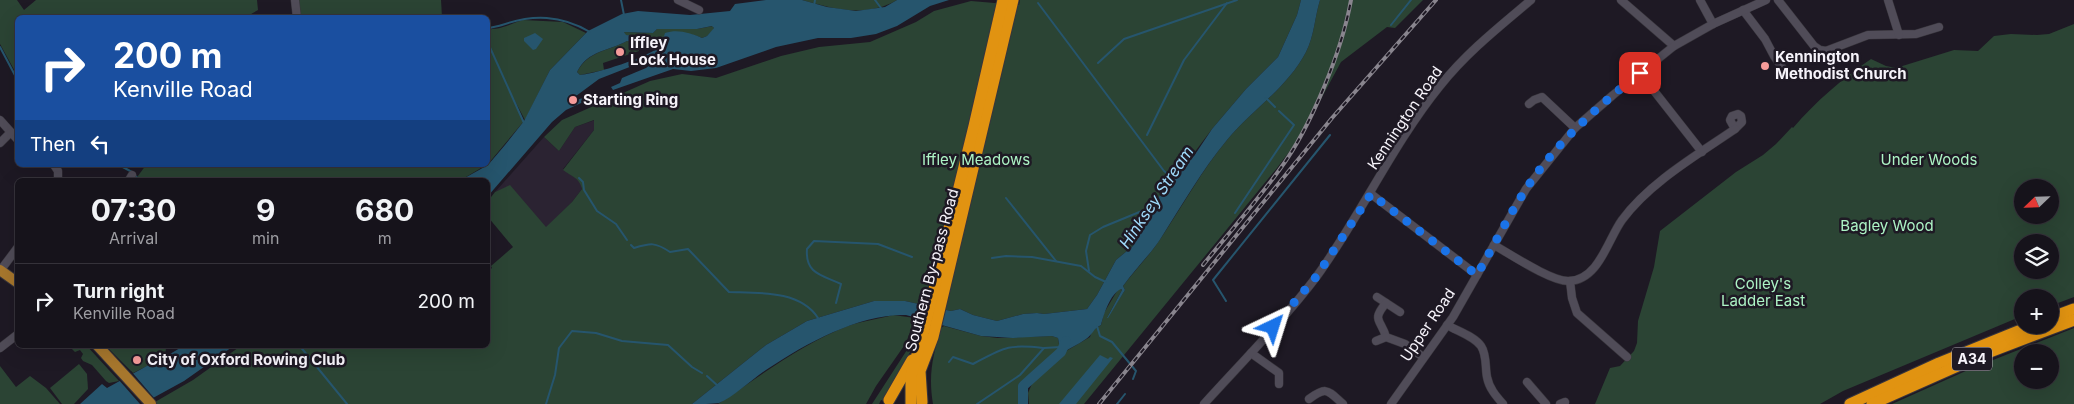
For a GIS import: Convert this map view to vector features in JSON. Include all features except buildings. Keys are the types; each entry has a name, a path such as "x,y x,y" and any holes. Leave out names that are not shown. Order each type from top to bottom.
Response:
{"highway":[{"name":"Southern By-pass Road","path":"1002,0 1003,18"},
{"name":"Southern By-pass Road","path":"910,392 911,376 928,336 1003,18 1013,0"},
{"path":"2059,315 2074,309"},
{"name":"A34","path":"1872,404 1987,353 2074,320"},
{"name":"A34","path":"1850,404 1939,362 2014,332"},
{"name":"Southern By-pass Road","path":"888,402 922,353"},
{"name":"Southern By-pass Road","path":"921,403 920,371 922,353"},
{"path":"888,402 899,392 910,392 917,394 921,403"}],"main road":[{"path":"0,270 15,282"},
{"path":"100,348 152,404"}],"street":[{"path":"295,0 297,15"},
{"path":"678,0 699,10"},
{"name":"Kennington Road","path":"1204,404 1251,353 1316,277 1438,87 1467,56 1530,0"},
{"path":"1621,0 1674,46"},
{"path":"1700,0 1713,24"},
{"name":"Upper Road","path":"1390,404 1447,325 1526,189 1575,128 1674,46 1713,24 1766,0"},
{"path":"1778,0 1814,46 1820,50 1833,49 1868,35 1916,34 1939,27"},
{"path":"1888,0 1899,35"},
{"path":"1743,10 1766,39 1774,56 1787,74"},
{"path":"1640,73 1702,152"},
{"path":"1529,104 1542,97 1575,128"},
{"path":"0,120 15,137"},
{"path":"1494,245 1553,277 1570,281 1586,275 1602,257 1616,228 1637,200 1734,129"},
{"path":"0,143 10,133"},
{"path":"1371,194 1477,275"},
{"path":"0,270 15,251"},
{"path":"1570,281 1572,298 1577,313 1627,357"},
{"path":"1377,297 1400,312"},
{"path":"1386,303 1378,313 1377,318 1386,337"},
{"path":"1447,325 1473,338 1480,345 1484,354 1488,382 1497,398 1504,404"},
{"path":"0,348 15,336"},
{"path":"1376,341 1386,337 1405,344 1423,357"},
{"path":"1251,353 1278,374 1279,384"},
{"path":"1527,382 1546,404"},
{"path":"1309,399 1323,390 1327,390 1343,404"}],"shaded area":[{"path":"595,120 594,130 563,169 580,181 582,189 546,228 510,186 495,192 544,137 559,151 575,127"}],"green space":[{"path":"0,0 17,0 24,10 36,0 257,0 258,10 249,15 15,15 15,71 0,44"},
{"path":"299,0 441,0 442,15 300,15"},
{"path":"802,0 897,0 874,9 850,10"},
{"name":"Iffley Meadows","path":"1020,0 1301,0 1297,15 1278,57 1246,89 1212,129 1143,221 1133,246 1116,260 1087,309 1044,314 1023,314 997,321 973,315 960,309 951,311 905,301 874,301 807,321 766,345 692,404 157,404 155,402 193,380 238,348 490,348 490,270 492,268 491,266 513,247 490,219 490,198 495,192 510,185 546,227 572,202 582,189 577,180 563,170 594,130 594,120 575,127 559,151 544,137 562,120 650,81 682,74 716,78 781,56 819,47 870,42 916,22 934,11 971,1 1019,5"},
{"path":"1320,0 1423,0 1395,28 1387,27 1341,62 1301,136 1277,168 1084,404 1029,404 1028,393 1034,379 1061,354 1090,337 1092,331 1101,325 1104,313 1119,288 1122,290 1107,318 1125,290 1123,286 1157,244 1218,151 1237,129 1280,87 1298,65 1311,40"},
{"path":"523,20 563,22 586,33 550,70 525,120 507,86 524,121 490,162 490,30"},
{"name":"Bagley Wood","path":"2074,24 2074,297 2059,303 2059,289 2014,289 2014,319 1843,391 1820,404 1595,404 1610,368 1620,366 1634,351 1637,343 1638,321 1654,267 1660,231 1736,172 1763,155 1820,100 1871,59 1886,66 1896,68 1954,50 1978,51 1994,36 2011,34 2049,34"},
{"path":"713,26 714,29 702,38 689,34 669,32 664,39 625,35 624,32 653,33 657,29 697,29"},
{"path":"627,41 639,41 639,51 603,63 604,70 580,75 577,72 587,59 593,55"},
{"path":"145,167 483,167 464,178 136,178"},
{"path":"893,315 915,318 906,343 876,386 866,404 718,404 813,342 848,326"},
{"path":"944,326 981,336 998,338 1052,336 1058,338 1060,350 1019,383 1018,404 933,404 932,365 941,328"},
{"path":"2074,328 2074,404 1892,404 2014,352 2014,389 2059,389 2059,344 2034,344"},
{"path":"916,336 917,339 884,401 881,400 879,404 872,404"},
{"path":"71,348 89,348 119,381 109,383 92,365 83,361 81,358 83,354 80,350 75,352"},
{"name":"City of Oxford Rowing Club","path":"108,348 166,348 165,357 133,373"},
{"path":"79,364 87,374 88,389 74,404 62,404 50,388"},
{"path":"0,366 16,387 30,376 46,388 60,404 0,404"}],"water":[{"path":"766,0 802,0 827,7 856,11 885,7 897,0 949,0 930,6 897,26 876,34 851,38 818,38 776,47 716,68 691,71 673,69 613,90 611,87 620,83 622,78 646,68 657,60 656,57 650,59 599,79 576,96 569,103 593,94 594,97 566,110 552,122 490,194 490,178 465,178 484,167 490,167 490,163 524,121 550,70 588,31 622,14 638,11 690,15 730,11 735,4","holes":["712,26 714,28 707,36 702,38 679,32 665,33 663,39 626,35 624,32 653,33 657,29 697,29","627,41 663,44 649,53 611,68 580,75 577,72 587,59 593,55"]},
{"path":"1301,0 1320,0 1311,40 1298,65 1280,87 1237,129 1218,151 1157,244 1123,286 1125,290 1108,318 1121,289 1111,300 1101,325 1083,341 1061,354 1058,338 1052,336 1013,338 981,336 906,315 888,316 852,325 817,340 769,368 719,403 692,404 766,345 807,321 874,301 905,301 951,311 960,309 973,315 997,321 1023,314 1044,314 1087,309 1116,260 1133,246 1143,221 1168,183 1194,156 1212,129 1246,89 1278,57 1297,15"},
{"path":"535,33 543,39 536,49 533,50 524,41 524,38"},
{"path":"180,348 231,348 184,381 142,404 80,404 102,384 107,388"},
{"path":"1100,355 1108,359 1110,357 1113,358 1076,404 1059,404"}],"pier":[{"path":"131,371 155,399 147,404 140,404 118,379"}],"waterway":[{"path":"621,0 624,15"},
{"path":"814,6 815,0"},
{"path":"875,0 881,8"},
{"path":"1098,63 1124,39 1237,0"},
{"path":"1391,25 1411,0"},
{"path":"1038,3 1164,171 1174,179"},
{"path":"1147,135 1184,60 1227,3"},
{"path":"490,28 513,21 547,18 568,22 590,32"},
{"path":"0,47 15,75"},
{"path":"490,47 524,123"},
{"path":"1266,98 1275,107"},
{"path":"1235,213 1294,125 1279,111"},
{"path":"1226,301 1213,280 1330,135"},
{"path":"123,167 132,172 137,178"},
{"path":"579,178 583,182 584,190 597,211 616,224 627,240"},
{"path":"1006,198 1056,261"},
{"path":"1089,271 1086,251 1090,235 1103,227 1154,206"},
{"path":"836,303 841,284 821,276 809,264 807,249 814,241 878,244 912,257"},
{"path":"631,245 634,248 649,244 656,245 670,252 688,249 729,292 765,293 790,298 801,302 818,318"},
{"path":"992,258 1006,256 1032,257 1081,266 1095,277 1106,282"},
{"path":"1097,326 1100,336 1112,342 1136,371 1133,379"},
{"path":"546,404 555,375 559,348 572,331 596,333 622,341 668,345 692,367 702,373"},
{"name":"Hinksey Stream","path":"1023,404 1023,386 1061,352 1066,341"},
{"path":"949,362 953,357 973,364 1007,348 1022,346 1043,348"},
{"path":"977,404 1020,375 1044,348 1061,347"},
{"path":"301,348 347,404"},
{"path":"707,376 718,386"},
{"path":"1117,404 1125,394"}],"railway":[{"path":"1203,265 1292,152 1314,111 1333,65 1351,0"},
{"path":"1099,404 1332,118 1436,0"}],"place":[{"name":"Iffley Lock House","path":"620,52"},
{"name":"Kennington Methodist Church","path":"1765,66"},
{"name":"Starting Ring","path":"573,100"},
{"name":"City of Oxford Rowing Club","path":"137,360"}],"route":[{"path":"1273,327 1316,277 1371,194 1477,275 1526,189 1550,158 1575,128 1640,73"}],"park label":[{"name":"Under Woods","path":"1929,160"},
{"name":"Colley's Ladder East","path":"1763,292"}]}
